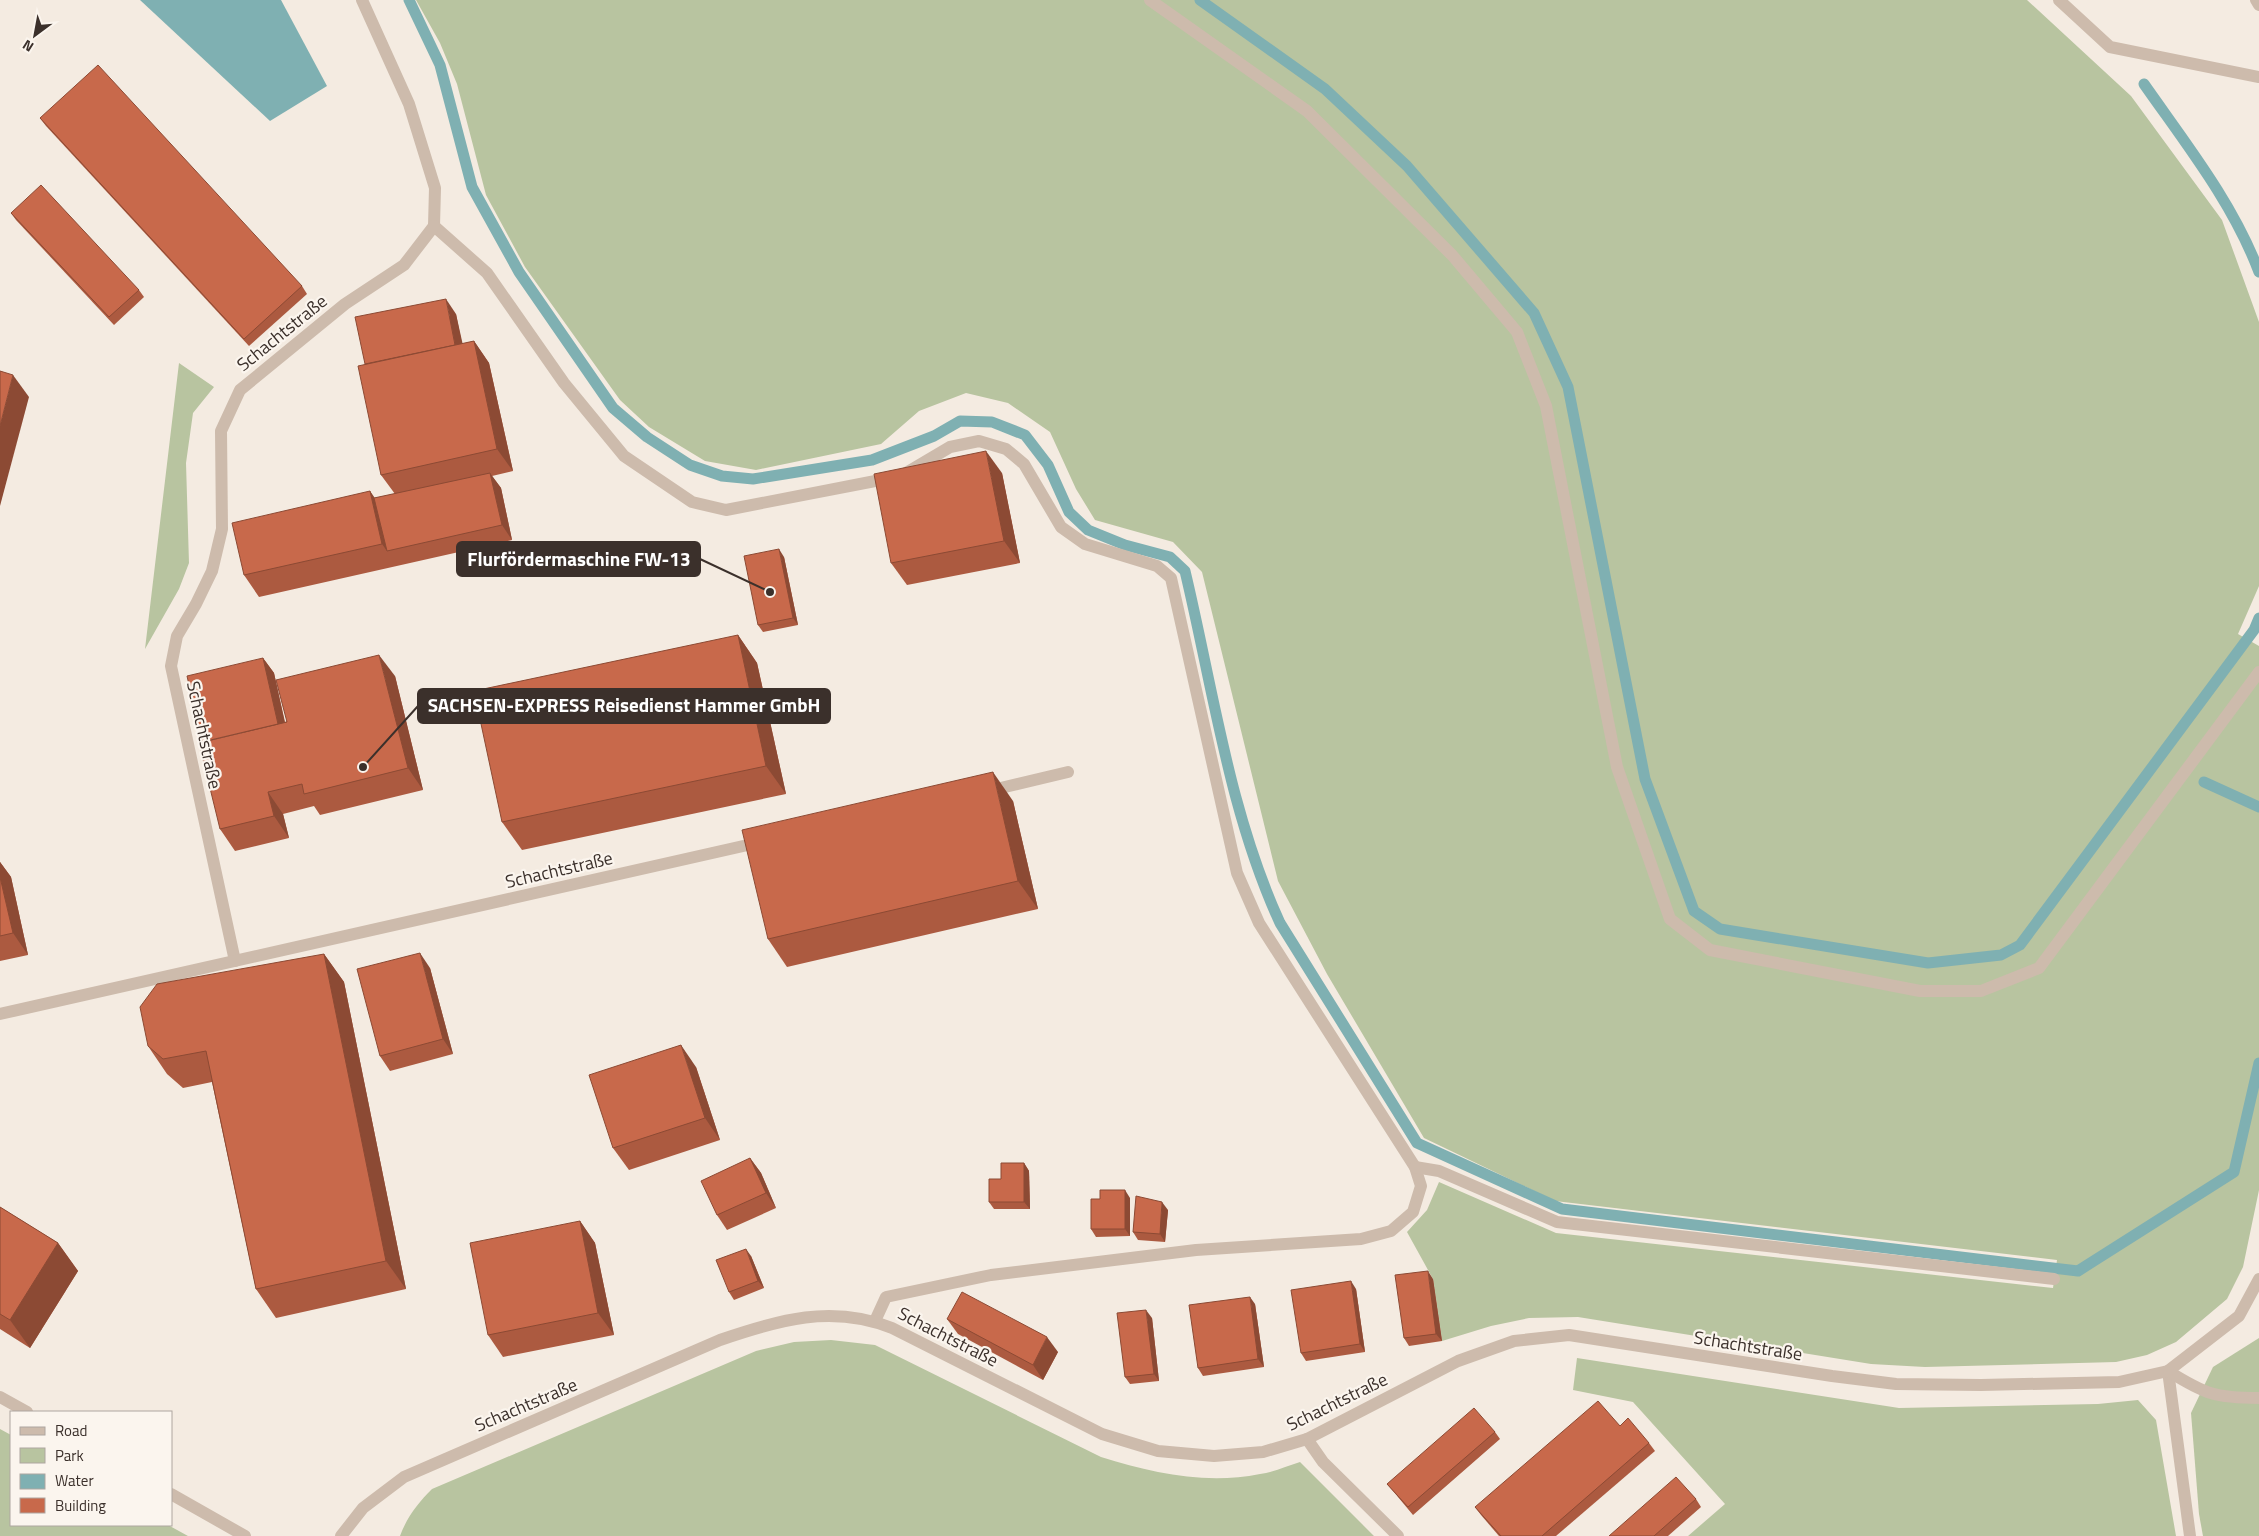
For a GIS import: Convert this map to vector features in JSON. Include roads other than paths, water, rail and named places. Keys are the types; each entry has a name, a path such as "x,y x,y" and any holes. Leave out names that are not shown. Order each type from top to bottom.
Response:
{"street":[{"path":"362,0 409,104 435,188 434,226 487,274 564,383 624,456 692,502 726,510 901,476 950,447 979,441 1006,449 1024,464 1061,527 1085,544 1157,566 1171,578 1237,873 1259,923 1415,1167 1421,1186 1413,1212 1391,1231 1361,1239 1196,1250 991,1275 886,1297 876,1321"},
{"path":"1150,0 1307,111 1452,255 1517,332 1546,406 1617,767 1670,919 1710,950 1920,991 1981,991 2038,968 2259,672"},
{"path":"2059,0 2110,47 2259,77"},
{"path":"2256,0 2259,5"},
{"name":"Schachtstraße","path":"235,961 171,666 176,636 196,604 212,571 222,529 221,430 240,390 345,304 404,265 434,226"},
{"path":"973,794 1068,772"},
{"name":"Schachtstraße","path":"0,1014 772,840"},
{"path":"1415,1167 1439,1171 1557,1222 2054,1279"},
{"name":"Schachtstraße","path":"341,1536 363,1508 404,1477 720,1340 769,1323 817,1315 876,1321 1102,1434 1158,1451 1214,1456 1263,1452 1307,1439 1458,1361 1514,1341 1569,1335 1832,1376 1896,1384 1981,1385 2119,1382 2168,1371 2239,1316 2259,1279"},
{"path":"2168,1371 2201,1391 2228,1398 2259,1398"},
{"path":"2168,1371 2190,1536"},
{"path":"0,1396 26,1411"},
{"path":"1307,1439 1323,1462 1398,1536"},
{"path":"172,1495 244,1536"}],"water":[{"path":"140,0 281,0 327,86 270,121"}],"waterway":[{"path":"409,0 440,65 472,187 519,272 613,408 647,437 690,465 722,476 753,479 872,460 934,436 960,421 992,422 1025,435 1048,465 1069,512 1088,530 1125,545 1170,557 1185,571 1235,794 1262,881 1280,923 1417,1143 1562,1209 2078,1271 2234,1172 2259,1063"},
{"path":"1200,0 1325,89 1407,166 1534,313 1568,387 1645,779 1694,911 1720,929 1928,963 2001,955 2020,945 2254,630 2259,618"},
{"path":"2144,84 2208,175 2236,222 2259,272"},
{"path":"2204,782 2259,807"}],"place":[{"name":"Flurfördermaschine FW-13","path":"770,592"},
{"name":"SACHSEN-EXPRESS Reisedienst Hammer GmbH","path":"363,767"}]}
